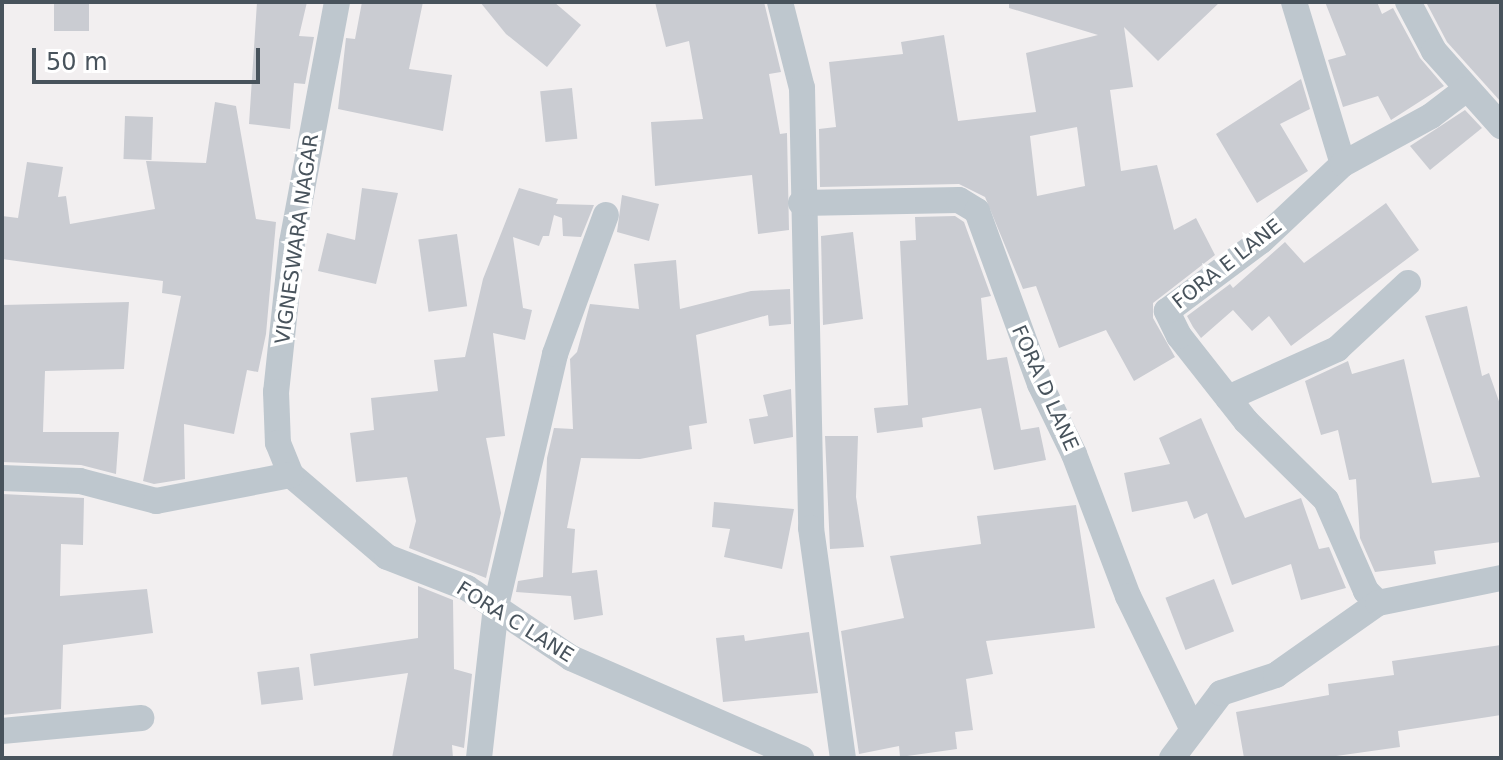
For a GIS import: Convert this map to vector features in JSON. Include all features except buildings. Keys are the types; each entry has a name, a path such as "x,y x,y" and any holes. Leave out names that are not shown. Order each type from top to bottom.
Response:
{"street":[{"name":"VIGNESWARA NAGAR","path":"291,475 278,443 276,392 292,243 337,2"},
{"path":"780,2 802,88 801,203 811,352 811,528 843,758"},
{"path":"1294,2 1343,164"},
{"path":"1408,2 1434,51 1465,90 1501,126"},
{"name":"FORA E LANE","path":"1378,603 1366,591 1326,500 1228,398 1179,336 1167,311 1261,241 1343,164 1431,116 1465,90"},
{"name":"FORA D LANE","path":"801,203 959,200 977,211 1040,384 1074,454 1128,596 1192,728"},
{"path":"479,758 496,606 555,354 606,215"},
{"path":"1228,398 1337,349 1408,283"},
{"path":"2,478 80,481 156,501 291,475"},
{"name":"FORA C LANE","path":"291,475 387,557 467,588 571,658 801,758"},
{"path":"1172,758 1221,693 1276,675 1378,603 1501,578"},
{"path":"2,731 141,718"}]}
